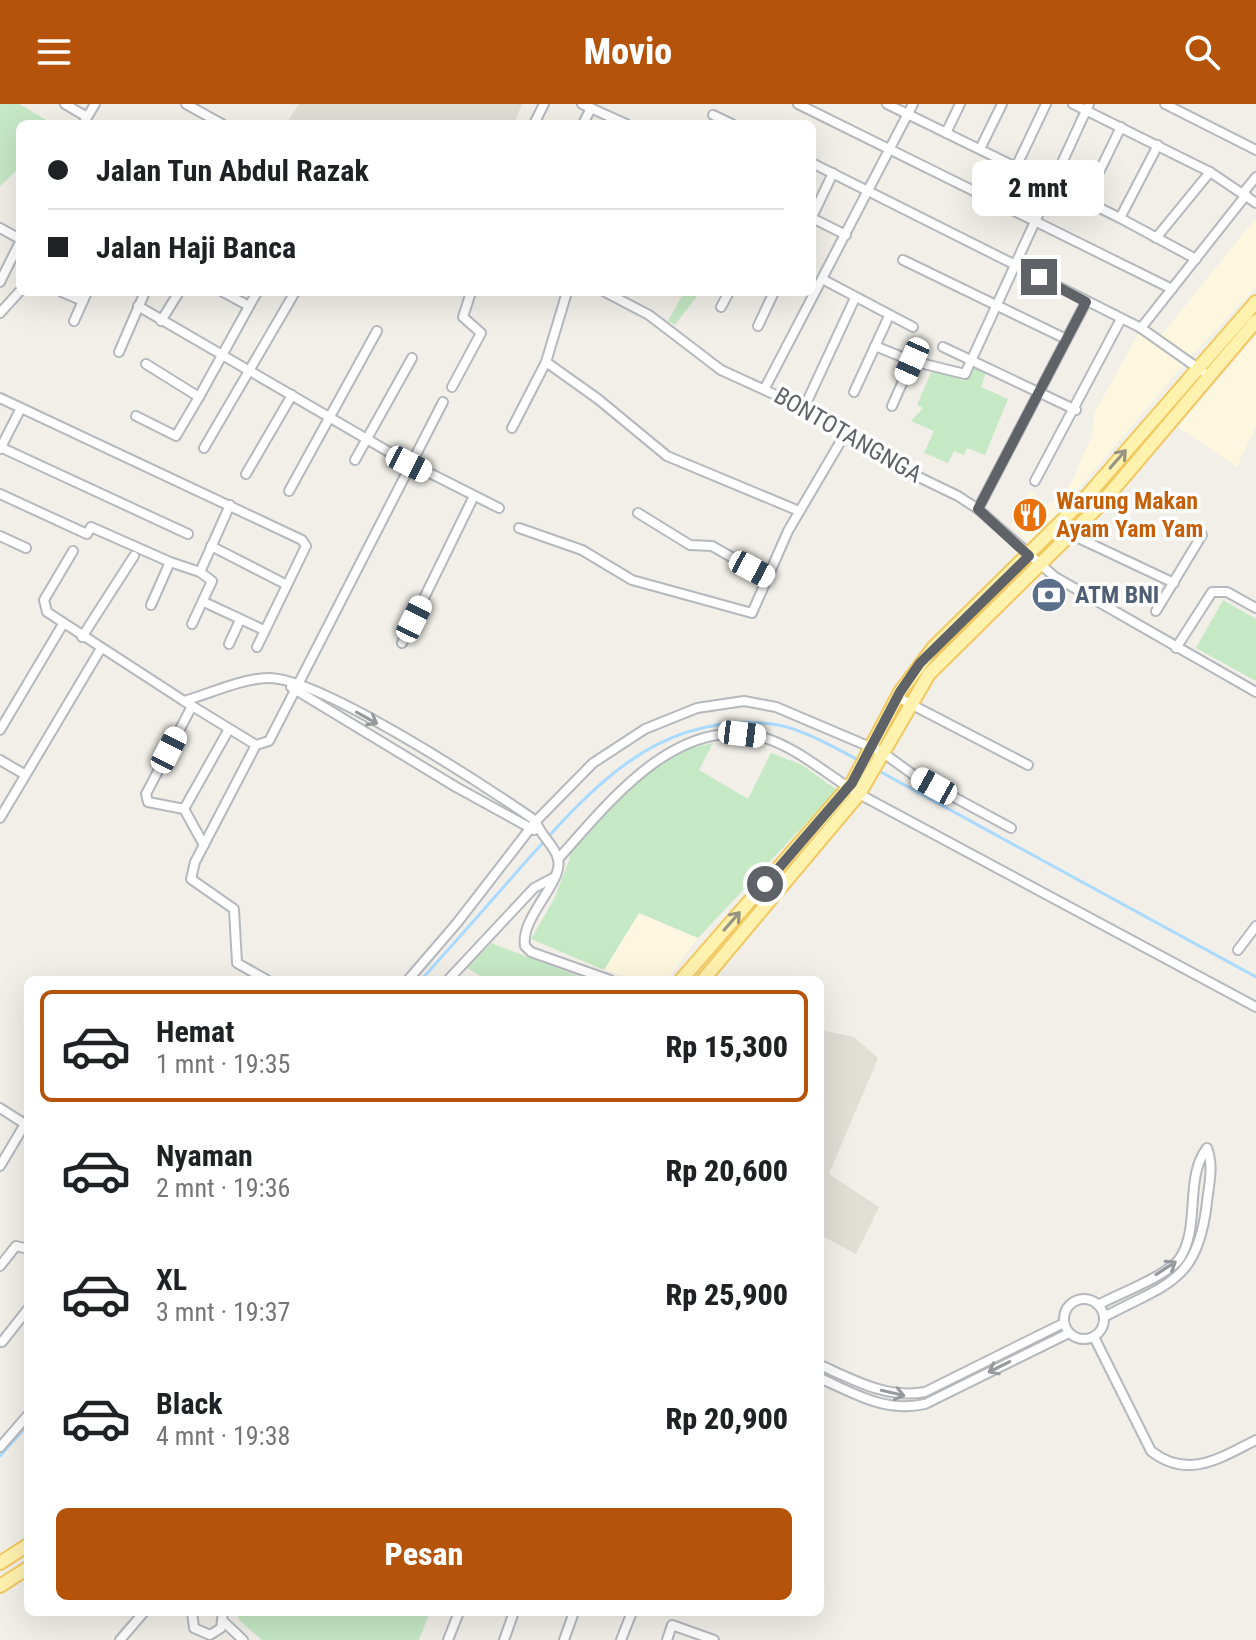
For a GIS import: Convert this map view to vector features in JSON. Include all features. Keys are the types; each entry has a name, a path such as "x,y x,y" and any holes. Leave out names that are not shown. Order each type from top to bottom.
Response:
{"main road":[{"path":"874,752 929,674 948,653 1072,535 1256,302"},
{"path":"706,976 856,788 897,697 933,648 1029,556 1202,371 1256,321"},
{"path":"685,976 856,788"},
{"path":"0,1563 24,1548"},
{"path":"0,1586 24,1571"}],"street":[{"path":"65,104 85,120 95,104"},
{"path":"186,104 215,120"},
{"path":"798,104 1035,218 1172,289"},
{"path":"887,104 1120,218 1196,259"},
{"path":"816,295 913,104"},
{"path":"946,133 960,104"},
{"path":"980,149 1002,104"},
{"path":"1016,167 1046,104"},
{"path":"1073,104 1088,107 1210,172 1256,203"},
{"path":"1165,104 1256,150"},
{"path":"586,106 617,120"},
{"path":"875,346 912,361 963,374 1088,107"},
{"path":"713,115 722,120"},
{"path":"1085,201 1121,127"},
{"path":"1120,218 1158,145"},
{"path":"816,165 1141,328 1202,371"},
{"path":"1156,238 1210,172"},
{"path":"816,209 833,173"},
{"path":"1141,328 1256,177"},
{"path":"816,220 846,235"},
{"path":"0,228 16,243"},
{"path":"0,282 16,252"},
{"path":"903,260 1064,338"},
{"path":"824,280 913,327"},
{"path":"0,313 16,295"},
{"path":"74,321 85,296"},
{"path":"119,352 143,296"},
{"path":"161,321 177,296"},
{"path":"230,296 249,306"},
{"path":"136,416 176,436 255,296"},
{"path":"204,448 293,296"},
{"path":"452,387 481,333 463,317 470,296"},
{"path":"512,428 546,362 566,296"},
{"name":"BONTOTANGNGA","path":"613,296 649,315 721,370 804,408 900,468 978,509 1040,566 1256,692"},
{"path":"721,307 727,296"},
{"path":"758,326 772,296"},
{"path":"765,388 815,296"},
{"path":"804,408 855,298"},
{"path":"978,509 1064,338 1086,302"},
{"path":"138,306 409,464 499,508"},
{"path":"854,392 889,316"},
{"path":"1035,481 1076,410 1121,319"},
{"path":"289,491 377,331"},
{"path":"943,347 970,357 1076,410"},
{"path":"355,460 412,358"},
{"path":"892,406 912,361"},
{"path":"546,362 598,399 667,456 799,511"},
{"path":"146,364 199,397"},
{"path":"246,474 292,395"},
{"path":"0,398 230,505 305,544 257,647"},
{"path":"260,976 237,963 234,909 191,879 204,845 256,745 269,741 291,686 299,681 443,402"},
{"path":"21,408 0,448 188,534"},
{"path":"519,528 582,550 632,580 749,612 757,609 799,511 845,434"},
{"path":"0,494 87,534 91,527 200,572 212,581 192,624"},
{"path":"402,643 474,496"},
{"path":"200,572 230,505"},
{"path":"638,513 690,545 712,546 768,578"},
{"path":"1072,535 1174,583"},
{"path":"1156,611 1202,535"},
{"path":"0,536 26,548"},
{"path":"211,546 287,585"},
{"path":"73,551 44,600 47,612 100,650 256,745"},
{"path":"82,637 134,556"},
{"path":"151,605 170,562"},
{"path":"1176,648 1212,592 1227,592 1256,608"},
{"path":"204,602 264,630"},
{"path":"229,644 240,620"},
{"path":"0,730 63,624"},
{"path":"0,818 100,650"},
{"path":"204,845 184,809 148,802 146,794 188,704 262,678 291,686 456,787 536,829"},
{"path":"299,681 464,773 536,829 558,857"},
{"path":"897,697 1028,765"},
{"path":"411,976 602,755 645,729 697,708 731,702 765,704 874,752 1011,828"},
{"path":"184,809 229,729"},
{"path":"599,976 531,952 525,946 526,931 554,878 558,857 624,785 643,769 704,738 759,737 800,756 1256,1007"},
{"path":"0,760 24,774"},
{"path":"456,787 464,773"},
{"path":"452,976 534,888 554,878"},
{"path":"1238,950 1256,926"},
{"path":"0,1108 24,1120"},
{"path":"1,1163 24,1127"},
{"path":"1098,1305 1169,1268 1180,1258 1193,1213 1200,1158 1207,1148 1213,1164 1202,1236 1186,1270 1168,1286 1104,1317"},
{"path":"0,1266 16,1246 24,1248"},
{"path":"1087,1299 1098,1305 1104,1317 1101,1330 1094,1337 1083,1340 1069,1333 1064,1323 1065,1311 1074,1301 1087,1299"},
{"path":"1,1342 24,1314"},
{"path":"824,1367 873,1388 906,1396 925,1392 1064,1323"},
{"path":"824,1380 871,1402 909,1408 948,1393 1069,1333"},
{"path":"1094,1337 1151,1451 1161,1458 1187,1467 1206,1464 1256,1440"},
{"path":"0,1447 24,1420"},
{"path":"120,1640 141,1616"},
{"path":"192,1616 194,1628 214,1638 224,1617 243,1640"},
{"path":"448,1640 457,1616"},
{"path":"504,1640 513,1616"},
{"path":"564,1640 573,1616"},
{"path":"621,1640 630,1616"},
{"path":"667,1640 672,1625 714,1640"}],"shaded area":[{"path":"299,104 522,104 516,120 289,120"},
{"path":"1256,218 1256,287 1191,356 1031,545 1011,525 1029,491 1048,504 1064,498 1092,436 1094,414 1140,331 1157,341"},
{"path":"1256,335 1256,426 1237,467 1178,427"},
{"path":"639,912 698,938 670,976 625,976 604,970"},
{"path":"824,1031 854,1037 878,1058 829,1174 879,1207 856,1254 824,1237"}],"green space":[{"path":"0,104 19,104 46,120 16,120 16,171 0,186"},
{"path":"682,296 697,296 675,325 668,321"},
{"path":"973,361 988,367 981,387 1008,399 985,455 967,448 964,455 954,451 948,463 924,453 934,431 911,421 923,408 917,405 933,368 964,381"},
{"path":"1223,600 1256,619 1256,681 1196,648"},
{"path":"713,743 699,770 748,799 771,753 802,765 837,790 698,938 639,913 604,970 531,939 554,899 570,858 565,848 609,811 648,769 683,750"},
{"path":"491,943 578,976 481,976 467,968"},
{"path":"238,1616 428,1616 419,1640 262,1640"}],"waterway":[{"path":"425,976 572,811 598,786 655,745 688,732 723,724 762,723 799,731 858,760"},
{"path":"879,771 1256,977"},
{"path":"0,1456 24,1429"}],"place":[{"name":"Warung Makan Ayam Yam Yam","path":"1030,515"},
{"name":"ATM BNI","path":"1049,595"}],"route":[{"path":"765,884 852,783 900,692 920,663 1029,556 978,509 1064,338 1086,302 1039,277"}]}
